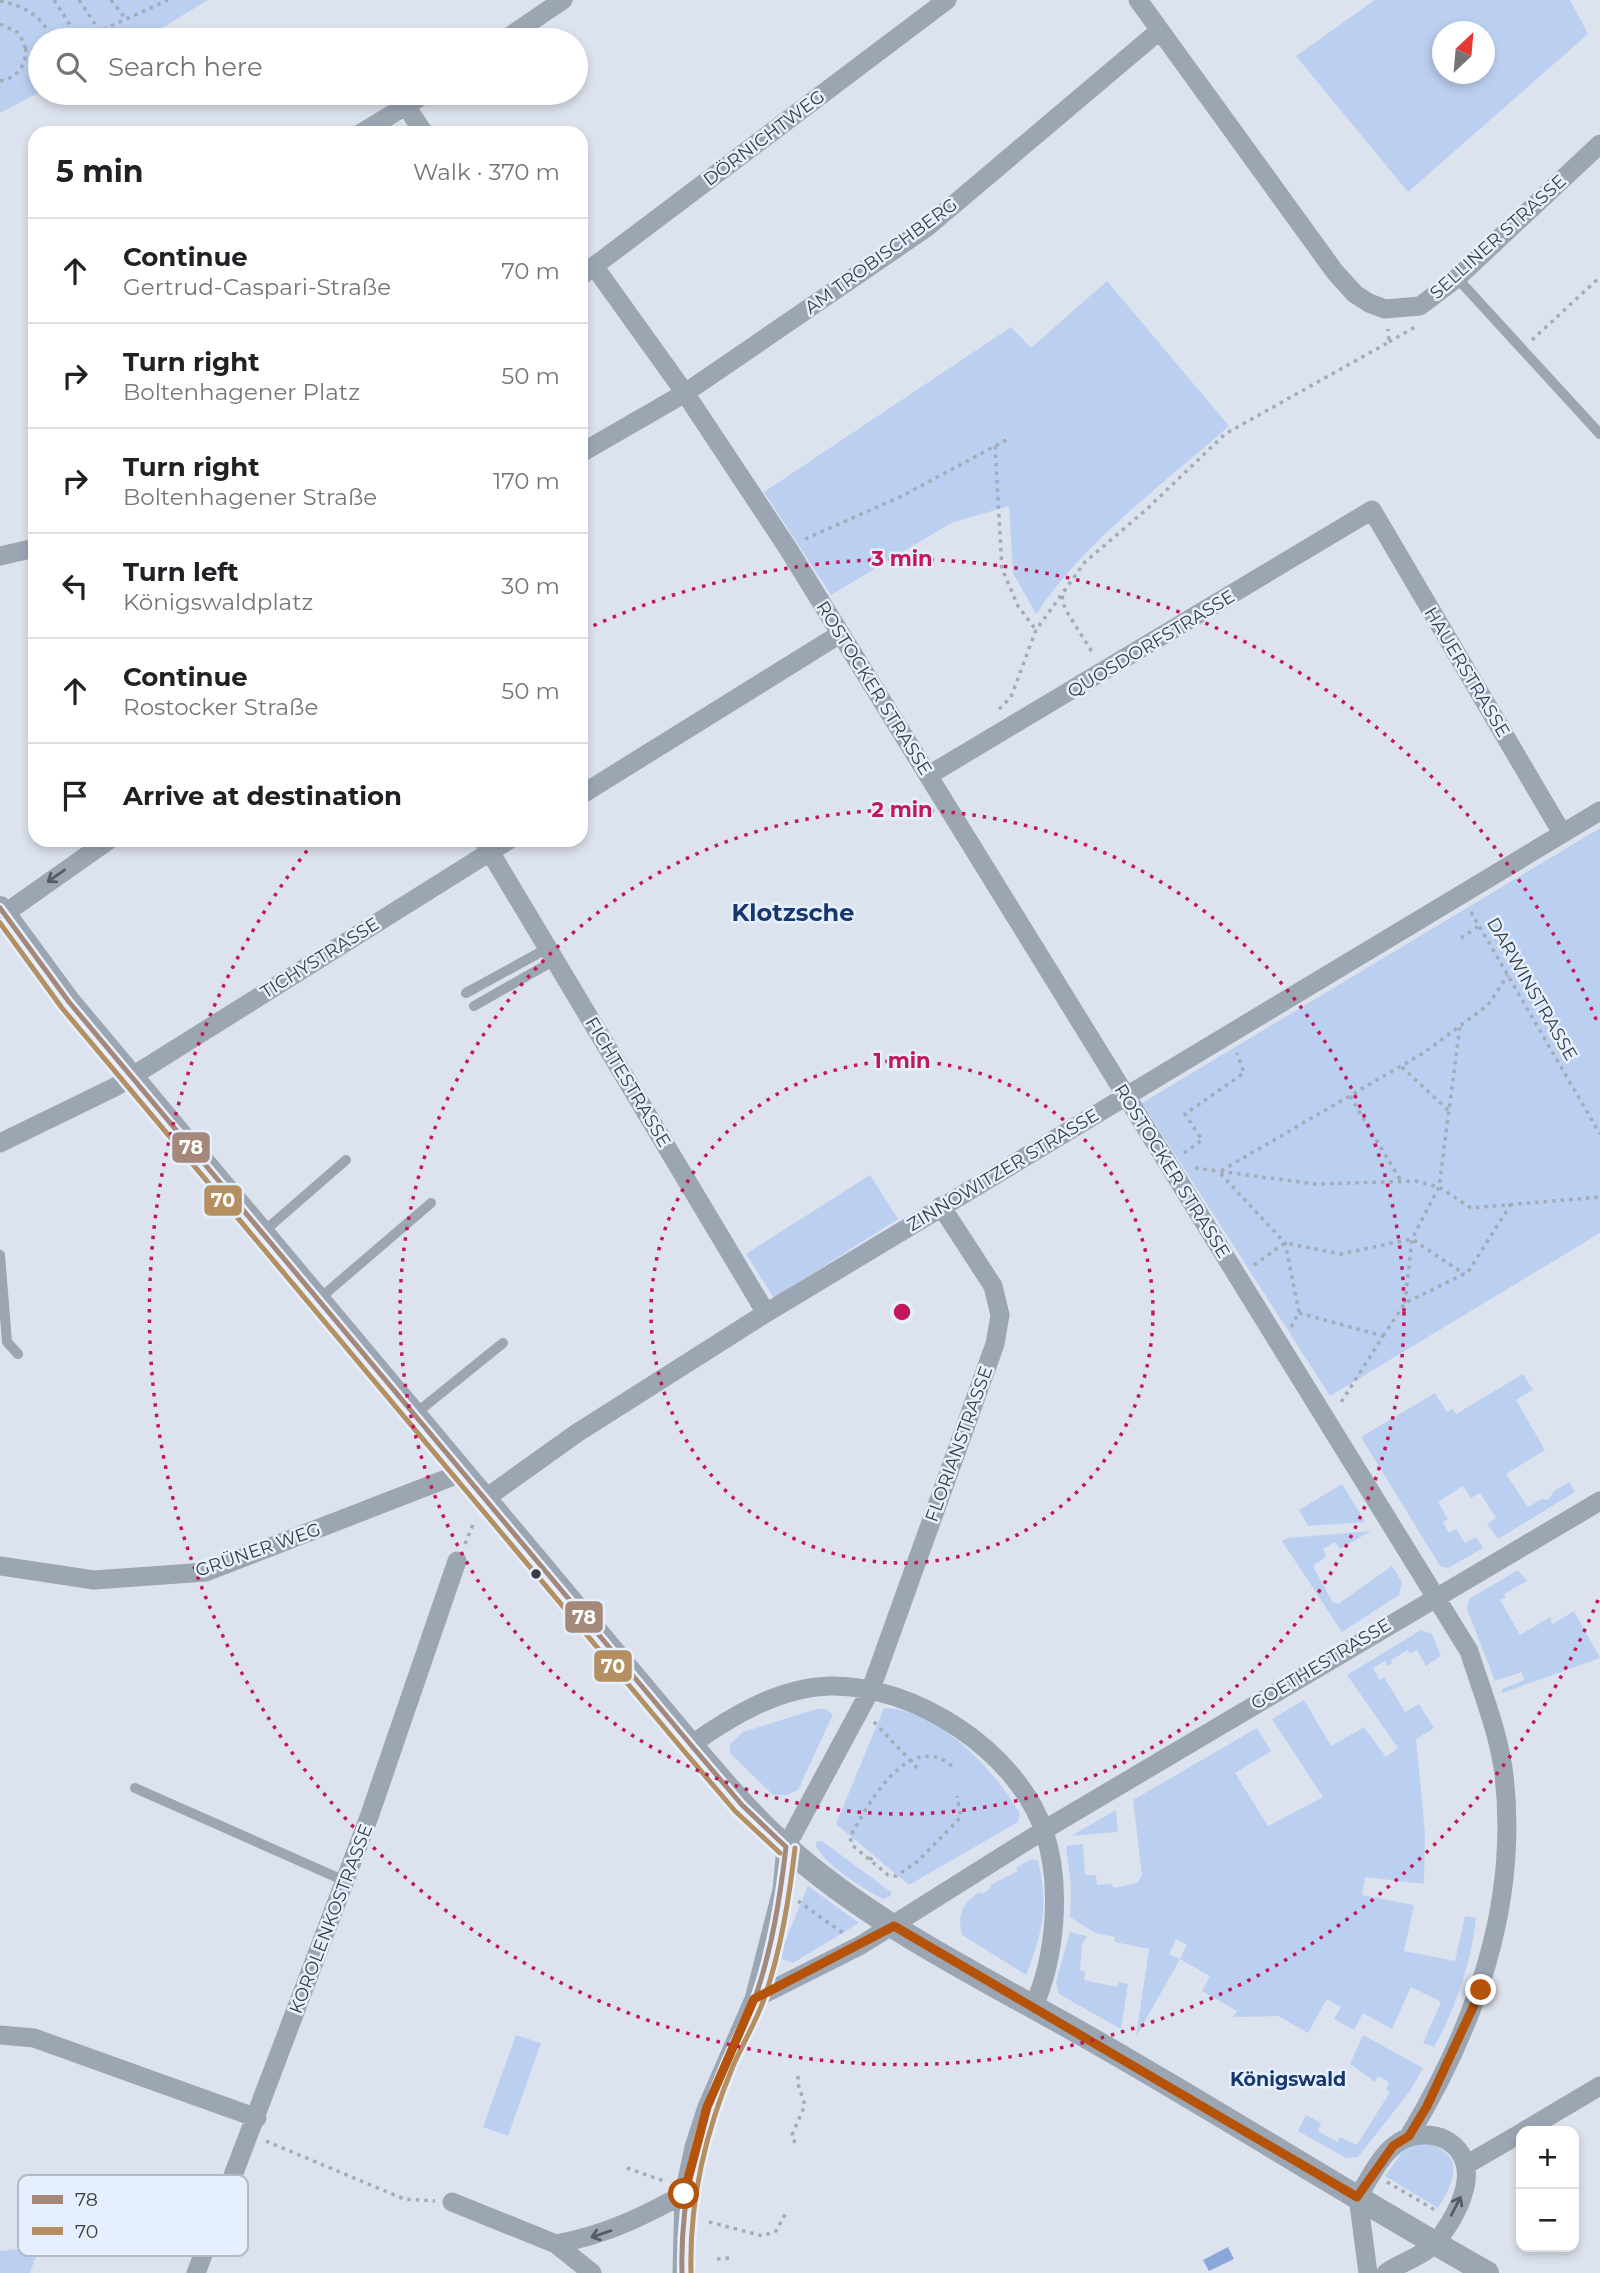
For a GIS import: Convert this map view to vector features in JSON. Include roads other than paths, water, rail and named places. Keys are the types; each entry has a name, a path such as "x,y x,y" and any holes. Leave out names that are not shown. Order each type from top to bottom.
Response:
{"street":[{"path":"522,28 563,0"},
{"name":"DÖRNICHTWEG","path":"588,270 947,0"},
{"path":"1138,0 1159,31"},
{"name":"SELLINER STRASSE","path":"1159,31 1335,272 1355,293 1385,309 1420,306 1457,278 1600,144"},
{"name":"AM TROBISCHBERG","path":"588,449 685,394 926,228 1159,31"},
{"path":"373,126 409,105"},
{"path":"406,107 420,126"},
{"name":"ROSTOCKER STRASSE","path":"588,272 685,394 787,547 1469,1651 1492,1722 1504,1775 1504,1890 1481,1990 1427,2106 1409,2136 1393,2146 1357,2197"},
{"name":"QUOSDORFSTRASSE","path":"929,775 1104,673 1372,510"},
{"name":"HAUERSTRASSE","path":"1372,510 1562,833"},
{"path":"0,556 28,550"},
{"path":"588,791 840,634"},
{"name":"ZINNOWITZER STRASSE","path":"486,1498 577,1433 766,1313 1600,811"},
{"path":"98,847 2,911 69,1002 131,1077 742,1805 786,1847 894,1926 1487,2273"},
{"name":"TICHYSTRASSE","path":"0,1143 131,1077 484,847"},
{"name":"FICHTESTRASSE","path":"487,847 766,1313"},
{"name":"FLORIANSTRASSE","path":"786,1847 871,1689 995,1344 1000,1315 993,1286 941,1206"},
{"name":"GRÜNER WEG","path":"0,1566 94,1580 206,1572 464,1472"},
{"name":"GOETHESTRASSE","path":"754,1999 862,1945 1044,1830 1600,1501"},
{"name":"KOROLENKOSTRASSE","path":"235,2175 393,1750 457,1561"},
{"path":"691,1745 729,1718 796,1691 830,1686 871,1689 927,1708 978,1741 1020,1787 1044,1830 1052,1879 1055,1924 1041,1990 1033,2008"},
{"path":"682,2273 685,2189 707,2107 754,1999 782,1890 786,1847"},
{"path":"0,2035 34,2038 254,2127"},
{"path":"1532,2126 1600,2086"},
{"path":"1386,2273 1435,2243 1466,2185 1466,2165 1450,2142 1433,2134 1409,2136"},
{"path":"1466,2165 1516,2136"},
{"path":"556,2244 593,2237 644,2217 685,2189"},
{"path":"1357,2197 1368,2273"},
{"path":"452,2202 556,2244 592,2273"},
{"name":"KOROLENKOSTRASSE","path":"196,2273 203,2256"}],"lane":[{"path":"1457,278 1600,434"},
{"path":"466,993 551,954"},
{"path":"474,1006 551,954"},
{"path":"262,1233 346,1160"},
{"path":"318,1299 431,1203"},
{"path":"0,1255 7,1342 18,1354"},
{"path":"414,1414 503,1343"},
{"path":"135,1788 345,1881"}],"district":[{"name":"Klotzsche","path":"793,913"},
{"name":"Königswald","path":"1288,2079"}]}
